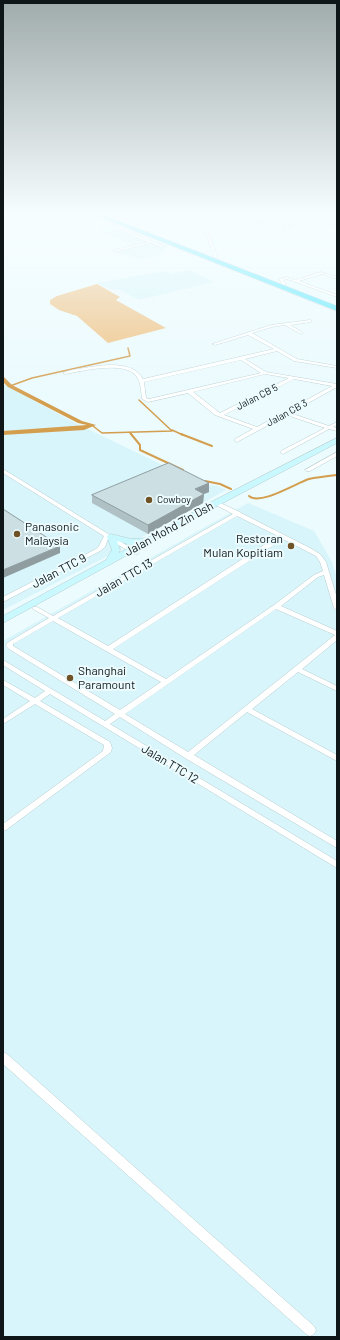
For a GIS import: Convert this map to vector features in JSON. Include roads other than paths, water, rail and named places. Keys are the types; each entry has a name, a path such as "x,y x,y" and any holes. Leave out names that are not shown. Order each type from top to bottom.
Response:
{"highway":[{"path":"252,277 337,308"},
{"path":"265,277 337,304"}],"main road":[{"name":"Jalan Mohd Zin Dsh","path":"5,624 108,563 134,552 153,539 337,440"},
{"name":"Jalan Mohd Zin Dsh","path":"5,624 219,504 337,446"},
{"path":"109,536 131,542 153,539"},
{"path":"108,563 116,550 109,536"}],"street":[{"path":"295,280 308,277"},
{"path":"284,284 281,280 287,278 337,296"},
{"path":"214,344 271,326 310,322"},
{"path":"286,324 301,333"},
{"path":"248,333 296,360 337,367"},
{"path":"142,381 278,350"},
{"path":"241,358 265,373 337,385"},
{"path":"65,373 89,369 119,367 134,373 142,381 144,399 148,401 265,373"},
{"name":"Jalan CB 5","path":"220,415 293,378"},
{"name":"Jalan CB 3","path":"237,440 337,385"},
{"path":"189,392 220,415 258,429"},
{"path":"287,413 337,430"},
{"path":"283,452 337,423"},
{"path":"308,470 337,454"},
{"path":"3,471 134,552"},
{"path":"219,504 318,555 323,562 337,608"},
{"name":"Jalan TTC 13","path":"121,713 11,648 10,643 238,513"},
{"name":"Jalan TTC 9","path":"3,600 98,550 102,547 109,536"},
{"path":"109,649 283,536"},
{"path":"105,724 276,606 316,576 325,572"},
{"path":"188,756 336,638 276,606"},
{"path":"35,608 167,682"},
{"name":"Jalan TTC 12","path":"3,662 337,865"},
{"path":"297,669 337,689"},
{"path":"3,682 107,744 108,748 106,752 3,828"},
{"path":"3,722 50,691"},
{"path":"247,709 337,758"},
{"path":"121,713 188,756 337,845"},
{"path":"3,1057 310,1330"}],"waterway":[{"path":"10,386 32,378 130,356 128,348"},
{"path":"3,378 10,386 80,422 93,425 84,428 3,433"},
{"path":"129,432 172,431 139,400"},
{"path":"93,426 102,433 129,432"},
{"path":"172,430 183,435"},
{"path":"131,434 140,445 140,450 183,470"},
{"path":"181,434 212,446"},
{"path":"249,496 261,498 278,493 309,479 337,475"},
{"path":"205,481 220,484 231,489"}],"place":[{"name":"Cowboy","path":"149,500"},
{"name":"Panasonic Malaysia","path":"17,534"},
{"name":"Restoran Mulan Kopitiam","path":"291,546"},
{"name":"Shanghai Paramount","path":"70,678"}]}
